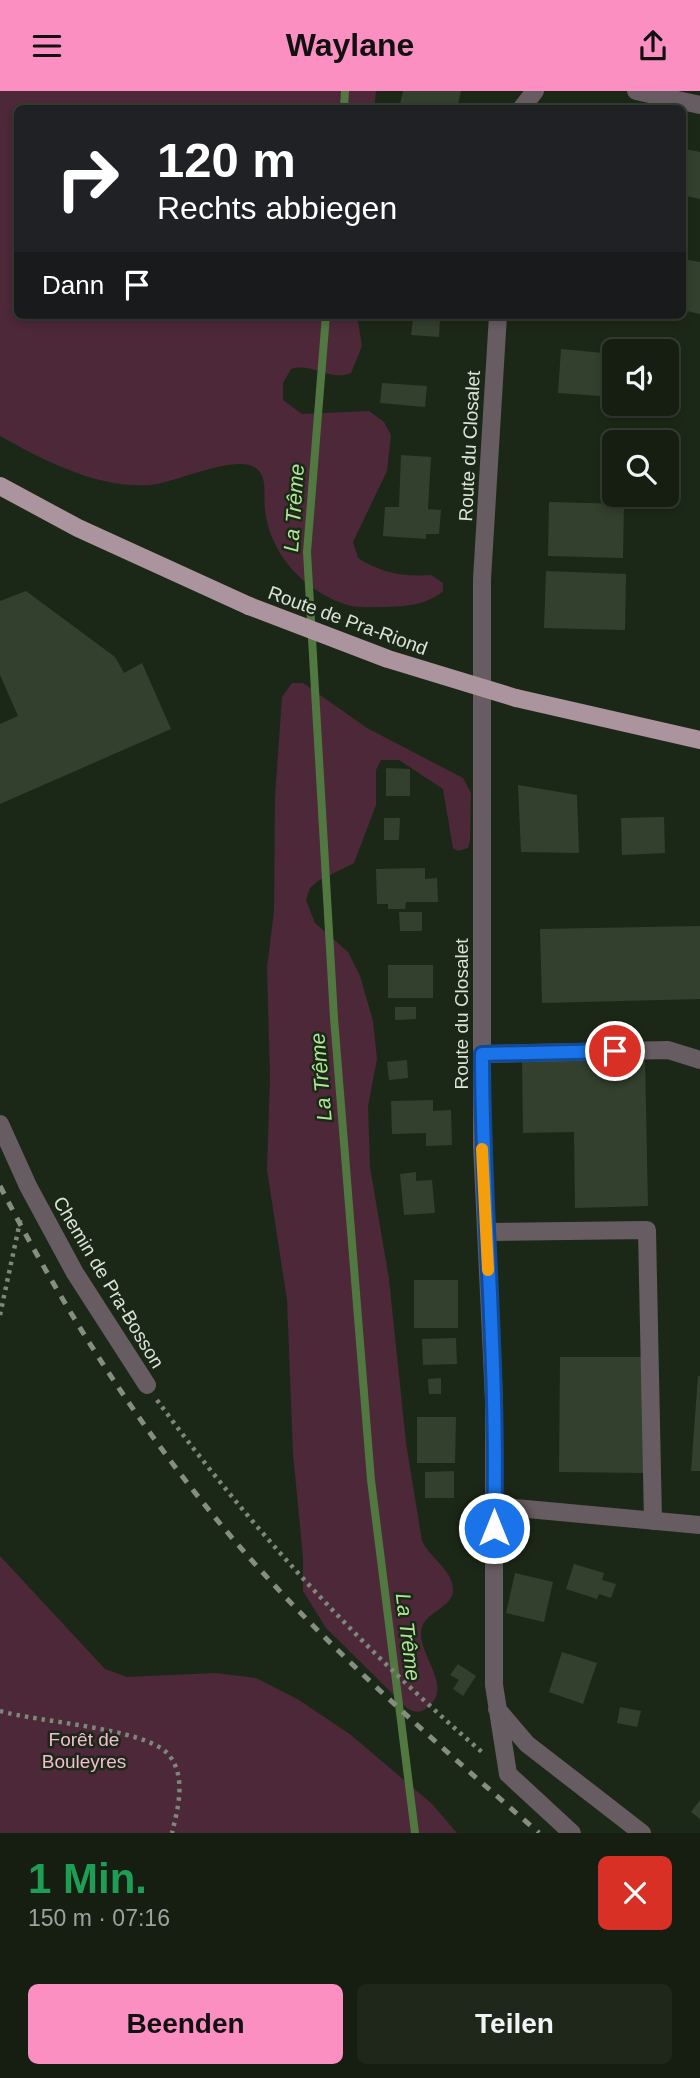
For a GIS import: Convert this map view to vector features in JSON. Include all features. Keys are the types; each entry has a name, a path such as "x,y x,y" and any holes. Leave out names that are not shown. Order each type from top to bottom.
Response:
{"main road":[{"name":"Route de Pra-Riond","path":"0,486 99,538 249,606 387,659 516,698 700,740"}],"street":[{"path":"524,105 535,91"},
{"path":"636,91 700,104"},
{"name":"Route du Closalet","path":"498,319 482,579 482,1054 486,1232 494,1400 497,1709 508,1774 572,1833"},
{"path":"482,1054 668,1050 700,1060"},
{"name":"Chemin de Pra-Bosson","path":"0,1123 29,1186 75,1273 147,1385"},
{"path":"486,1232 647,1230 653,1521"},
{"path":"494,1506 700,1525"},
{"path":"497,1709 527,1744 642,1833"}],"path":[{"path":"0,1315 29,1186"},
{"path":"147,1385 208,1470 295,1570 352,1631 462,1735"},
{"path":"0,1711 128,1735 168,1753 180,1789 172,1833"}],"green space":[{"path":"0,91 376,91 374,105 14,105 14,319 358,319 362,346 351,373 336,375 306,368 291,369 283,383 283,400 302,414 369,411 384,422 391,435 387,471 353,542 358,558 393,573 431,575 443,583 443,591 429,600 413,605 354,607 331,599 317,590 303,580 282,556 268,526 263,477 257,469 248,465 222,466 161,483 130,485 91,478 72,471 0,436"},
{"path":"292,683 303,683 367,728 463,778 471,793 470,841 468,848 458,851 453,848 443,789 399,760 381,760 376,770 376,805 354,863 318,881 310,888 306,900 315,923 348,952 360,976 373,1021 377,1059 368,1106 370,1167 389,1279 406,1443 422,1541 450,1577 453,1591 448,1602 423,1625 422,1642 437,1681 437,1690 435,1699 428,1707 418,1712 408,1709 326,1628 303,1591 303,1558 293,1453 287,1300 267,1170 270,1077 267,968 274,911 275,797 282,697"},
{"name":"Forêt de Bouleyres","path":"0,1556 105,1669 127,1677 215,1673 256,1678 299,1700 351,1735 432,1804 457,1833 0,1833"}],"building":[{"path":"403,91 461,91 458,105 400,105"},
{"path":"686,149 700,152 700,199 686,196"},
{"path":"686,260 700,262 700,314 686,311"},
{"path":"413,319 440,319 439,337 411,335"},
{"path":"561,349 602,353 602,396 558,393"},
{"path":"382,383 427,386 425,407 380,403"},
{"path":"401,455 431,457 428,509 441,510 439,534 426,534 426,539 383,536 385,507 399,507"},
{"path":"549,502 602,503 602,507 624,507 623,558 548,556"},
{"path":"546,571 626,574 625,630 544,628"},
{"path":"26,591 115,657 124,673 142,663 171,729 0,804 0,724 18,716 0,675 0,601"},
{"path":"386,768 410,769 410,796 386,796"},
{"path":"518,785 577,795 579,853 521,852"},
{"path":"664,817 665,853 622,855 621,818"},
{"path":"384,818 400,818 399,840 384,840"},
{"path":"425,868 425,879 437,878 438,902 406,902 405,909 388,909 388,904 377,904 376,869"},
{"path":"399,912 422,912 422,931 400,931"},
{"path":"700,926 700,999 542,1003 540,929"},
{"path":"388,965 433,965 433,998 388,998"},
{"path":"395,1007 416,1007 416,1019 395,1020"},
{"path":"645,1058 648,1206 575,1208 574,1132 523,1133 522,1060"},
{"path":"407,1060 408,1078 389,1080 387,1062"},
{"path":"433,1100 433,1111 451,1110 452,1145 426,1146 426,1133 392,1134 391,1101"},
{"path":"416,1172 416,1181 432,1180 435,1213 404,1215 400,1174"},
{"path":"414,1280 458,1280 458,1328 414,1328"},
{"path":"456,1338 457,1364 423,1365 422,1339"},
{"path":"560,1357 645,1357 645,1473 559,1472"},
{"path":"698,1376 700,1471 691,1471"},
{"path":"441,1378 441,1394 429,1394 428,1379"},
{"path":"417,1417 456,1417 455,1463 417,1463"},
{"path":"454,1471 454,1498 425,1498 425,1472"},
{"path":"574,1564 604,1573 602,1580 616,1584 611,1598 599,1594 597,1599 566,1589"},
{"path":"515,1573 553,1582 544,1622 506,1613"},
{"path":"562,1652 597,1663 583,1704 549,1692"},
{"path":"458,1664 476,1676 463,1696 453,1689 459,1680 450,1675"},
{"path":"620,1707 641,1711 637,1727 617,1723"},
{"path":"700,1800 700,1819 691,1812"}],"waterway":[{"name":"La Trême","path":"344,105 345,91"},
{"name":"La Trême","path":"326,319 307,552 334,1018 371,1480 415,1833"}],"railway":[{"path":"0,1186 59,1293 124,1396 159,1446 235,1541 276,1587 371,1682 539,1833"}],"slow traffic":[{"path":"482,1149 488,1270"}],"route":[{"path":"494,1528 494,1400 482,1144 482,1054 615,1051"}]}
